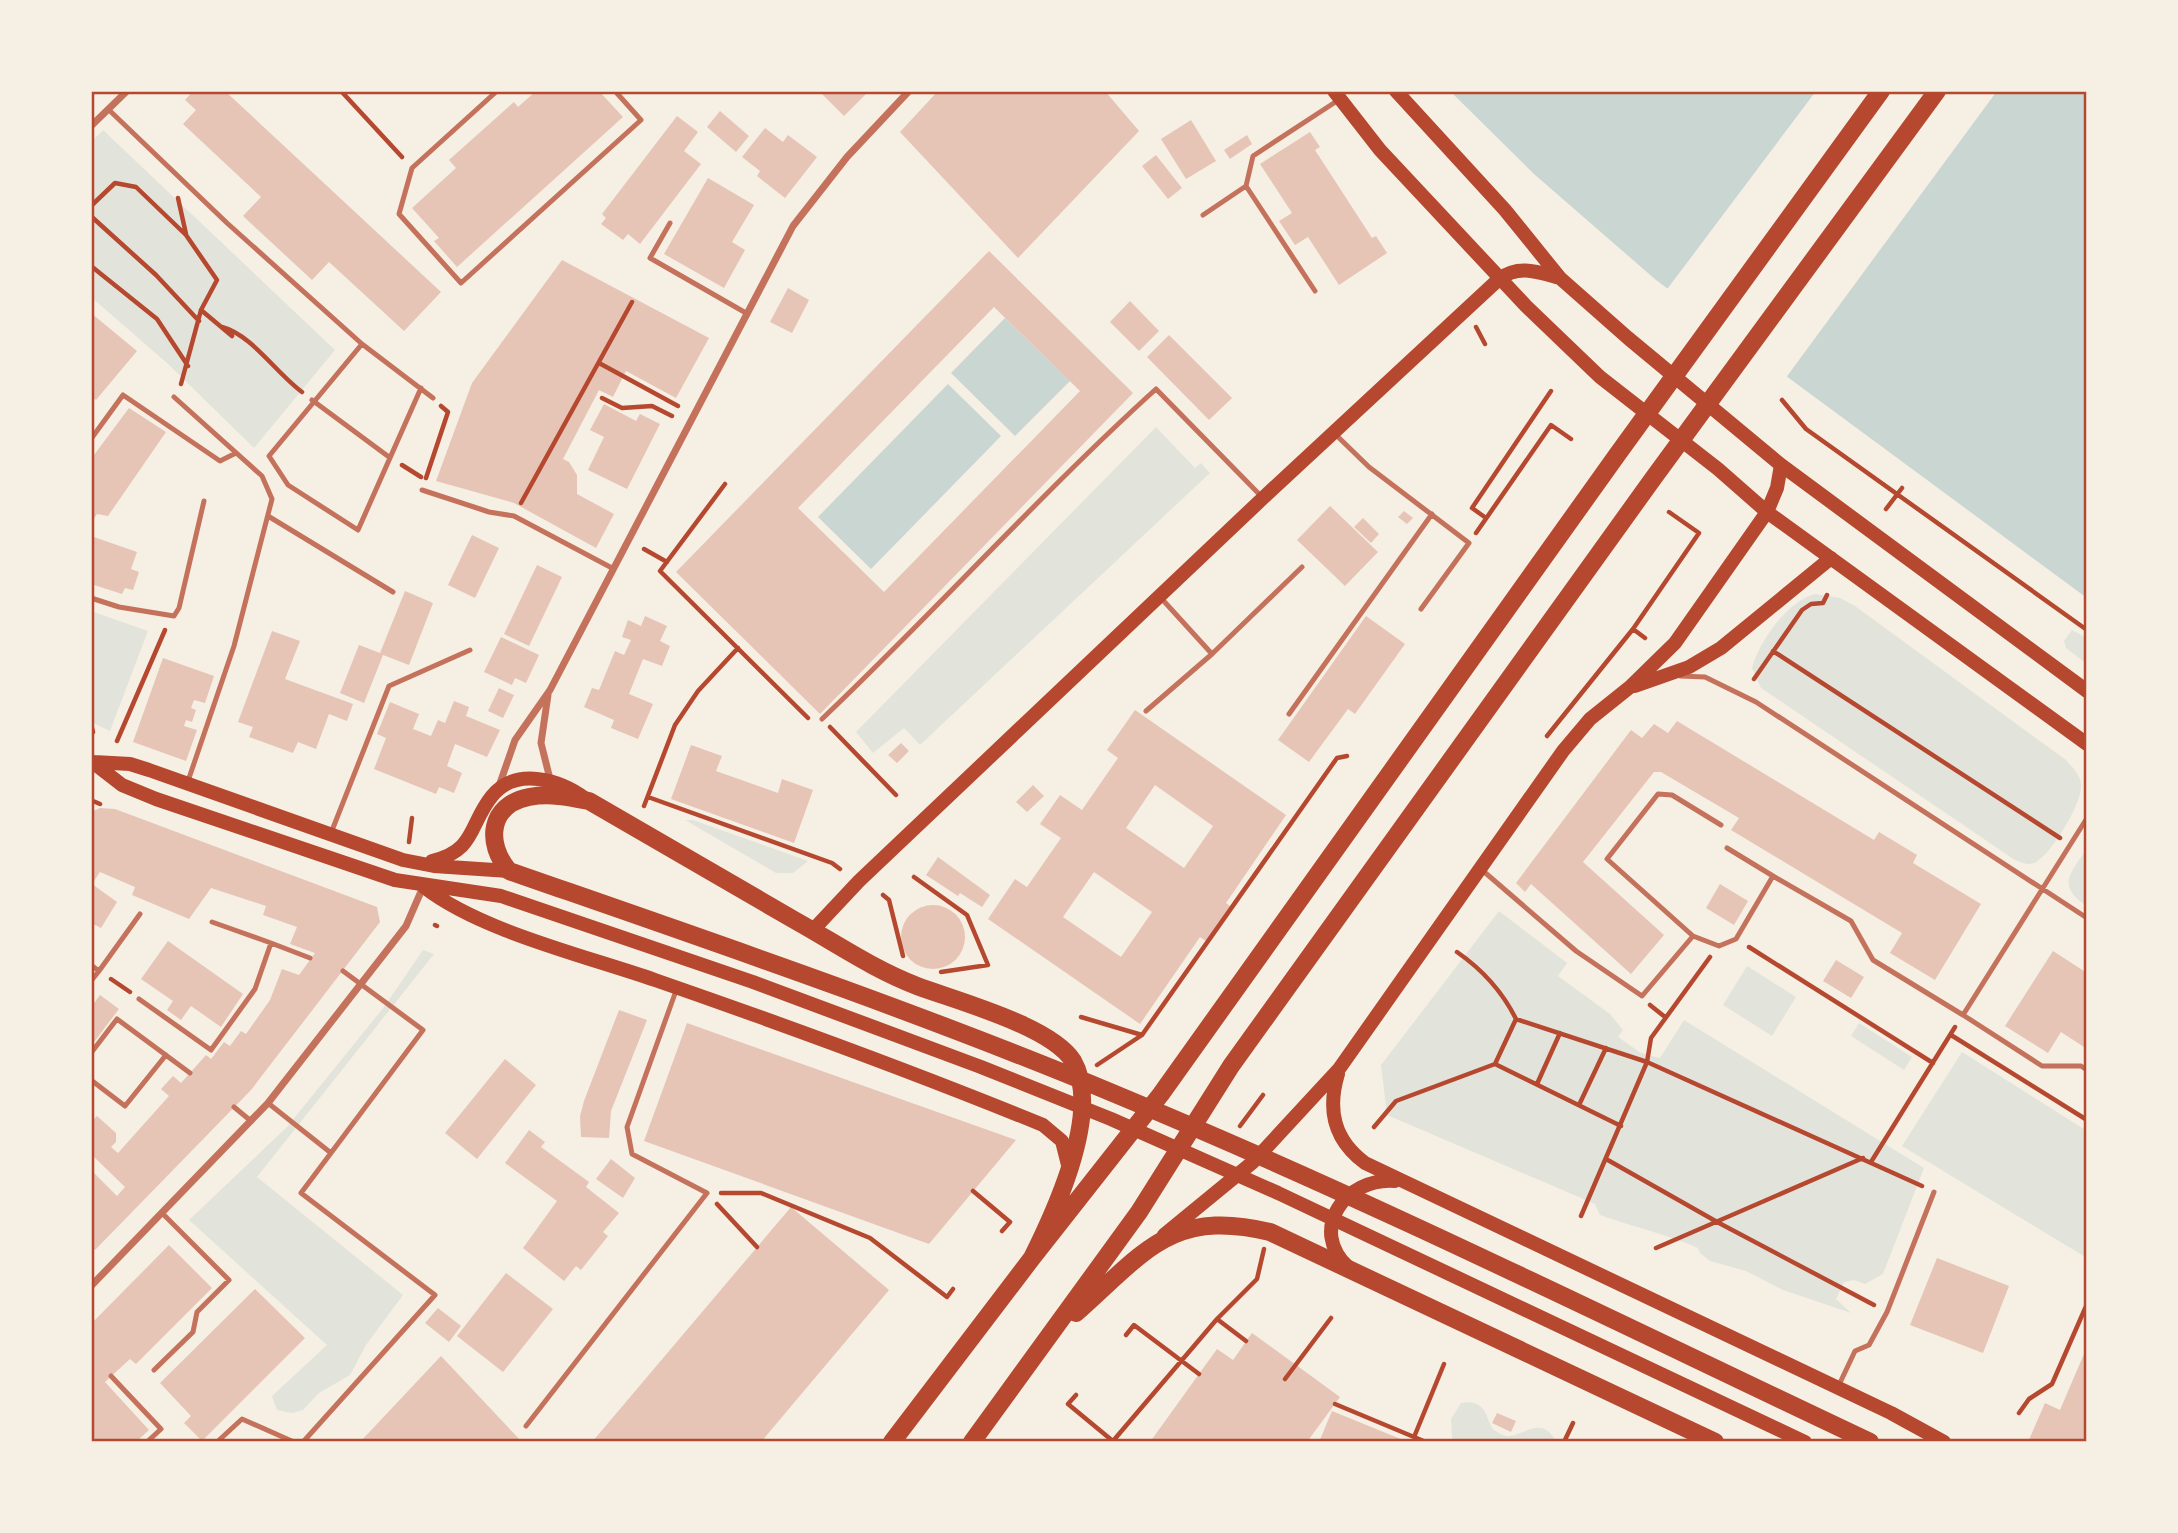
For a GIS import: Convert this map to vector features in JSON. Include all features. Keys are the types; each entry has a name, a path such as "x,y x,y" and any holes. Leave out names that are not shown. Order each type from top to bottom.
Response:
{"main road":[{"path":"1396,91 1505,211 1560,278 1781,465 2087,691"},
{"path":"892,1442 1161,1094 1617,455 1881,91"},
{"path":"972,1442 1139,1212 1231,1066 1652,480 1937,91"},
{"path":"1337,95 1380,150 1499,279 1600,377 1718,469 1766,512 2087,744"},
{"path":"813,930 859,881 1159,596 1499,279 1511,270 1560,278"},
{"path":"1052,1333 1158,1240 1253,1162 1339,1069 1479,869 1581,730 1675,643 1766,512 1777,488 1781,465"},
{"path":"1630,687 1689,667 1721,648 1831,558"},
{"path":"92,764 130,764 330,835 411,856 509,871 870,998 1118,1095 1312,1181 1870,1442"},
{"path":"92,764 122,785 156,799 395,880 423,887 501,896 852,1018 1111,1119 1549,1319 1805,1442"},
{"path":"411,856 441,859 460,849 473,833 490,797 498,790 518,781 554,788 589,802 888,975 1029,1028 1060,1046 1076,1069 1082,1100 1067,1181 1032,1258"},
{"path":"509,871 499,859 494,844 493,828 498,815 511,803 554,788"},
{"path":"423,887 446,904 482,920 677,988 1043,1125 1056,1133 1067,1152 1067,1181"},
{"path":"1339,1069 1332,1093 1332,1109 1342,1140 1365,1163 1838,1388 1944,1442"},
{"path":"1351,1270 1341,1261 1331,1240 1338,1208 1360,1185 1382,1180 1403,1182"},
{"path":"1158,1240 1207,1224 1232,1224 1270,1232 1715,1442"}],"street":[{"path":"91,126 127,91"},
{"path":"498,790 515,740 550,690 746,313 805,209 847,157 909,91"},
{"path":"550,690 542,723 541,743 554,788"},
{"path":"92,1284 163,1214 268,1102 412,918 423,887"}],"lane":[{"path":"497,91 412,167 399,214 461,283 641,120 615,91"},
{"path":"1203,215 1246,186 1253,156 1337,95"},
{"path":"108,109 362,344 433,398"},
{"path":"1246,186 1315,290"},
{"path":"670,223 650,258 746,313"},
{"path":"362,344 312,400 269,456 288,485 358,530 421,388"},
{"path":"822,719 904,642 987,552 1156,389 1263,498"},
{"path":"91,439 123,395 220,461 236,453"},
{"path":"174,397 262,476 272,499 233,646 187,783"},
{"path":"312,400 389,457"},
{"path":"1333,433 1362,461 1477,548"},
{"path":"422,490 489,512 514,516 612,568"},
{"path":"91,598 119,607 174,616 179,608 204,501"},
{"path":"1289,713 1432,514"},
{"path":"268,516 393,592"},
{"path":"1421,609 1469,543"},
{"path":"1146,711 1212,654 1302,567"},
{"path":"1159,596 1212,654"},
{"path":"330,835 388,687 470,650"},
{"path":"1666,675 1705,677 1756,702 2087,918"},
{"path":"1721,825 1672,795 1658,794 1607,859 1693,936 1719,946 1736,939 1773,876"},
{"path":"1963,1015 2087,818"},
{"path":"1727,848 1851,921 1873,960 2042,1066 2081,1066 2087,1070"},
{"path":"1479,869 1576,951 1642,996 1693,936"},
{"path":"91,981 140,914"},
{"path":"212,922 310,958"},
{"path":"139,999 211,1050 256,989 271,943"},
{"path":"91,965 99,971"},
{"path":"303,1442 435,1295 300,1193 423,1030 343,971"},
{"path":"526,1426 707,1193 632,1154 627,1127 677,988"},
{"path":"91,1053 117,1019 190,1073"},
{"path":"91,1080 125,1106 166,1055"},
{"path":"268,1102 331,1153"},
{"path":"234,1107 251,1121"},
{"path":"1838,1388 1855,1351 1869,1345 1887,1312 1934,1192"},
{"path":"154,1370 193,1332 197,1312 229,1280 163,1214"},
{"path":"111,1376 161,1429 147,1442"},
{"path":"217,1442 242,1419 294,1442"}],"path":[{"path":"341,91 412,167"},
{"path":"171,170 187,235"},
{"path":"91,266 157,318 188,366 199,321 201,310 217,280 187,235 136,187 115,183 91,205 95,211 92,219 156,275 199,321"},
{"path":"514,516 632,302"},
{"path":"201,310 232,336"},
{"path":"222,327 236,331 282,378 312,400"},
{"path":"1476,327 1485,344"},
{"path":"599,363 678,406"},
{"path":"1486,518 1472,508 1551,391"},
{"path":"602,398 622,408 652,406 672,416"},
{"path":"1782,400 1806,429 1896,496 2087,630"},
{"path":"422,490 448,412"},
{"path":"1469,543 1551,425 1571,439"},
{"path":"389,457 426,479"},
{"path":"725,484 660,571 810,720 822,719 896,794"},
{"path":"1886,509 1902,488"},
{"path":"1642,616 1699,533 1669,512"},
{"path":"644,549 667,562"},
{"path":"1754,679 1802,610 1811,604 1823,603 1827,595"},
{"path":"117,741 158,641 174,616"},
{"path":"1633,629 1645,638"},
{"path":"644,806 675,725 698,691 738,648"},
{"path":"1773,651 2070,845"},
{"path":"1594,677 1598,683"},
{"path":"91,724 93,732"},
{"path":"1091,1069 1142,1035 1337,758 1347,756"},
{"path":"648,797 832,863 840,869"},
{"path":"93,801 100,804"},
{"path":"411,856 412,818"},
{"path":"914,877 967,915 988,965 938,972"},
{"path":"883,895 889,900 900,951 906,961"},
{"path":"1736,939 1933,1063"},
{"path":"1581,1216 1647,1062 1651,1038 1719,946"},
{"path":"1457,952 1480,969 1504,996 1516,1019 1647,1062 1934,1192"},
{"path":"99,971 131,993"},
{"path":"1656,1011 1665,1017"},
{"path":"1081,1017 1142,1035"},
{"path":"1374,1126 1396,1101 1495,1063 1516,1019"},
{"path":"1537,1084 1560,1033"},
{"path":"1871,1162 1951,1035 2087,1120"},
{"path":"1579,1105 1606,1048"},
{"path":"1495,1063 1621,1126"},
{"path":"1656,1248 1719,1223 1863,1158"},
{"path":"1606,1159 1719,1223 1887,1312"},
{"path":"973,1191 1010,1222 1002,1231"},
{"path":"707,1193 757,1247"},
{"path":"707,1193 761,1193 803,1209 870,1238 947,1297 953,1289"},
{"path":"1076,1395 1068,1404 1114,1442 1217,1319 1257,1279 1265,1245"},
{"path":"2019,1413 2029,1399 2052,1384 2087,1304"},
{"path":"1285,1379 1331,1318"},
{"path":"1217,1319 1247,1341"},
{"path":"1126,1335 1134,1325 1199,1374"},
{"path":"1413,1439 1444,1364"},
{"path":"1335,1404 1413,1439 1426,1442"},
{"path":"1564,1442 1573,1423"}],"shaded area":[{"path":"1450,91 2087,91 2087,598 1656,280 1534,174"},
{"path":"103,130 335,350 254,448 167,363 91,297 91,142"},
{"path":"1005,318 1070,381 1015,436 951,373"},
{"path":"948,384 1001,436 871,569 818,517"},
{"path":"1156,427 1195,468 1201,463 1210,473 920,745 904,728 873,753 856,732"},
{"path":"1815,594 1840,598 1855,606 2066,760 2073,768 2079,776 2081,791 2066,826 2043,857 2030,864 2015,860 1761,688 1752,668 1761,646 1785,613"},
{"path":"91,611 148,631 110,731 91,722"},
{"path":"2072,630 2087,638 2087,664 2066,648 2064,641"},
{"path":"685,820 693,820 808,861 793,873 776,873"},
{"path":"2087,849 2087,906 2072,892 2069,879"},
{"path":"1499,911 1567,963 1558,976 1610,1014 1623,1030 1618,1037 1641,1053 1660,1058 1684,1020 1924,1168 1883,1274 1865,1284 1854,1280 1844,1282 1836,1299 1851,1313 1783,1290 1746,1271 1710,1261 1698,1248 1686,1243 1600,1215 1595,1204 1387,1115 1381,1065"},
{"path":"423,950 434,954 257,1177 403,1295 366,1345 350,1375 319,1393 303,1410 292,1413 277,1410 272,1396 327,1345 189,1220 287,1127 384,1007"},
{"path":"1747,966 1796,997 1772,1036 1723,1005"},
{"path":"1859,1023 1912,1057 1904,1070 1851,1036"},
{"path":"1962,1052 2087,1131 2087,1258 1902,1146"},
{"path":"1470,1402 1483,1408 1493,1429 1502,1435 1514,1435 1539,1428 1545,1429 1556,1442 1458,1442 1452,1438 1451,1419 1461,1403"}],"pier":[{"path":"1816,91 1997,91 1785,379 1665,292"}],"building":[{"path":"193,91 225,91 441,292 404,331 329,262 312,280 243,216 261,197 183,124 196,110 185,100"},
{"path":"536,91 593,91 596,94 599,91 623,117 457,267 434,241 439,238 412,208 456,168 449,160 514,102 518,107"},
{"path":"819,91 869,91 844,116"},
{"path":"938,91 1105,91 1139,131 1018,258 900,132"},
{"path":"720,111 749,136 736,152 707,127"},
{"path":"677,116 698,132 684,151 701,164 640,244 628,234 623,240 601,224 606,218 602,214"},
{"path":"1191,120 1216,161 1186,179 1161,139"},
{"path":"765,128 783,142 788,135 817,157 785,198 757,176 760,171 742,157"},
{"path":"1310,132 1320,147 1315,150 1372,238 1376,236 1387,253 1339,285 1308,237 1295,245 1279,221 1292,213 1260,164"},
{"path":"1247,135 1252,144 1230,159 1224,150"},
{"path":"1156,155 1182,188 1168,199 1142,166"},
{"path":"708,178 754,205 732,242 745,250 724,288 664,254"},
{"path":"989,251 1133,393 820,714 676,572","holes":["994,307 1080,391 884,592 798,508"]},
{"path":"562,260 709,338 676,398 626,371 613,397 599,390 563,459 569,462 577,475 577,494 614,514 596,548 514,503 436,481 472,383"},
{"path":"788,288 809,300 792,333 770,322"},
{"path":"1130,301 1159,331 1139,351 1110,322"},
{"path":"91,313 137,351 96,400 91,396"},
{"path":"1169,335 1232,398 1209,420 1147,357"},
{"path":"604,404 636,421 640,414 660,424 627,489 588,470 604,437 590,430"},
{"path":"129,408 166,432 108,516 97,514 91,523 91,459"},
{"path":"1330,506 1378,552 1345,586 1297,540"},
{"path":"1404,511 1413,518 1407,524 1398,517"},
{"path":"1363,518 1379,534 1371,543 1354,527"},
{"path":"472,535 499,548 475,598 448,585"},
{"path":"91,536 137,552 131,569 139,572 133,590 125,588 122,594 91,584"},
{"path":"537,565 562,577 529,646 504,634"},
{"path":"405,591 433,603 409,665 383,655 364,703 340,693 359,645 380,653"},
{"path":"645,616 667,626 660,641 670,646 662,666 643,659 629,694 653,704 638,739 611,728 614,720 584,707 592,688 599,690 615,651 624,655 631,640 622,637 628,620 641,626"},
{"path":"1366,616 1405,644 1355,714 1348,709 1309,762 1278,740"},
{"path":"272,631 300,641 285,679 353,704 347,721 329,714 316,749 298,742 293,753 249,737 253,727 238,722"},
{"path":"501,637 539,655 526,683 515,678 512,685 484,672"},
{"path":"163,658 214,676 205,703 194,700 191,708 196,710 192,722 186,720 184,726 197,730 186,761 133,742"},
{"path":"499,688 514,695 503,718 488,711"},
{"path":"454,701 469,707 466,716 500,730 487,757 455,744 447,766 462,773 454,793 439,787 436,794 374,769 386,738 377,734 390,702 419,714 413,729 431,736 438,720 445,723"},
{"path":"1135,710 1286,815 1226,903 1230,906 1206,941 1200,937 1140,1024 988,919 1015,879 1027,887 1061,838 1040,824 1060,795 1082,810 1118,758 1107,750","holes":["1155,785 1213,826 1184,868 1126,828","1094,872 1152,912 1121,957 1063,917"]},
{"path":"1677,721 1874,840 1879,832 1917,855 1913,863 1981,904 1935,980 1890,953 1902,933 1731,830 1739,818 1661,772 1654,772 1583,862 1664,935 1631,974 1531,884 1525,892 1516,883 1631,730 1642,738 1654,724 1668,733"},
{"path":"901,743 909,751 897,763 888,755"},
{"path":"691,745 722,756 716,771 778,793 782,779 813,790 794,843 671,799"},
{"path":"1033,785 1044,796 1027,812 1016,802"},
{"path":"100,808 115,809 377,907 380,922 251,1090 95,1250 91,1246 91,1170 117,1196 125,1187 91,1154 91,1122 97,1116 116,1133 116,1142 111,1147 118,1153 169,1096 161,1089 173,1076 181,1083 206,1055 211,1059 224,1042 230,1046 241,1031 246,1034 270,1000 282,969 299,975 315,953 290,944 297,927 263,915 266,906 211,888 189,919 132,895 135,887 100,872 92,884 117,902 101,928 93,924 91,927 91,812"},
{"path":"938,857 990,895 982,907 960,893 958,896 926,875"},
{"path":"1720,884 1748,901 1734,925 1706,908"},
{"path":"927,905 939,905 956,914 963,925 963,949 956,960 939,969 927,969 915,964 906,955 901,943 901,931 906,919 915,910"},
{"path":"168,941 243,994 221,1027 191,1006 181,1020 167,1010 173,1001 141,979"},
{"path":"2053,951 2087,973 2087,1049 2061,1032 2048,1053 2005,1026"},
{"path":"1836,960 1864,977 1851,998 1823,981"},
{"path":"100,995 119,1009 91,1046 91,1007"},
{"path":"619,1010 647,1020 611,1111 609,1138 581,1137 580,1116 584,1101"},
{"path":"687,1023 1016,1140 929,1244 644,1141"},
{"path":"505,1059 536,1085 477,1159 445,1133"},
{"path":"529,1130 545,1142 541,1147 589,1182 586,1187 619,1213 603,1232 608,1236 581,1270 576,1266 564,1281 523,1248 557,1201 505,1163"},
{"path":"611,1159 635,1178 623,1198 596,1179"},
{"path":"791,1207 889,1290 761,1442 592,1442"},
{"path":"169,1245 212,1288 136,1364 130,1359 105,1382 149,1430 136,1442 92,1442 91,1324"},
{"path":"1937,1258 2009,1286 1983,1353 1910,1325"},
{"path":"506,1273 553,1309 503,1372 457,1336"},
{"path":"255,1289 305,1338 202,1441 184,1423 191,1416 160,1383"},
{"path":"438,1308 461,1326 449,1342 425,1323"},
{"path":"1252,1333 1340,1397 1307,1442 1150,1442 1217,1349 1233,1360"},
{"path":"2087,1347 2087,1442 2028,1442 2045,1403 2060,1410"},
{"path":"441,1356 522,1442 360,1442"},
{"path":"1332,1411 1408,1442 1319,1442"},
{"path":"1497,1413 1516,1421 1511,1432 1492,1423"}]}
